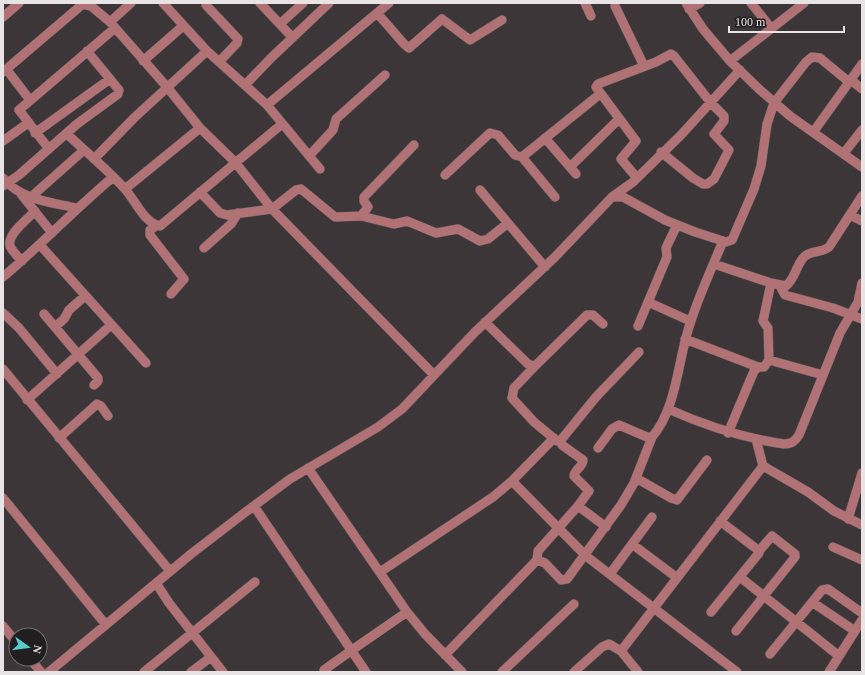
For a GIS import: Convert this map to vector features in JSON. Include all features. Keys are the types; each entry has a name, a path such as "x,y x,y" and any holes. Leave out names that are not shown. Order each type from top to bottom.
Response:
{"street":[{"path":"3,17 19,3"},
{"path":"49,149 35,133 19,110 87,52 131,3"},
{"path":"163,3 207,51 267,105 320,169"},
{"path":"260,3 292,37"},
{"path":"280,24 303,3"},
{"path":"245,86 292,37 329,3"},
{"path":"267,105 389,3"},
{"path":"585,3 591,16"},
{"path":"700,3 688,6 703,29 730,61 774,103 862,166"},
{"path":"751,3 771,28"},
{"path":"730,61 804,3"},
{"path":"30,100 5,71 82,4 87,4 101,14 112,25 167,87 200,128 235,162 272,208 434,375"},
{"path":"206,5 238,39 238,43 219,62"},
{"path":"615,6 644,66"},
{"path":"377,13 409,48 442,19 470,40 502,20"},
{"path":"143,61 184,26"},
{"path":"94,158 167,87 207,51"},
{"path":"52,233 21,194 4,182 49,149 118,94 120,90 87,52"},
{"path":"637,178 621,160 636,141 600,94 596,88 596,85 667,55 674,56 711,103 725,118 714,134 729,150 711,183 703,184 662,152"},
{"path":"612,197 623,197 677,225 723,241 732,240 735,237 754,189 761,166 767,124 774,103 806,62 812,58 820,58 862,89"},
{"path":"814,132 862,64"},
{"path":"51,672 170,571 254,506 308,468 378,427 402,409 485,322 545,267 612,197 637,178 681,135 740,70"},
{"path":"309,156 334,130 336,119 385,75"},
{"path":"35,133 110,79"},
{"path":"522,157 600,94"},
{"path":"570,167 619,119"},
{"path":"3,141 28,123"},
{"path":"171,294 184,279 150,235 150,230 157,225 164,224 235,162 282,124"},
{"path":"125,189 200,128"},
{"path":"444,175 490,133 498,134 515,155 522,157 555,197"},
{"path":"67,134 125,189 140,211 157,225"},
{"path":"844,153 860,136"},
{"path":"545,138 576,174"},
{"path":"361,216 368,207 364,199 366,194 414,145"},
{"path":"31,197 84,150"},
{"path":"3,277 40,245 76,208 112,178"},
{"path":"200,192 220,213 226,215 272,208 296,190 301,189 335,217 361,216 394,224 408,220 436,234 458,229 480,241 488,239 508,223"},
{"path":"480,190 545,267"},
{"path":"21,194 76,208"},
{"path":"714,264 775,284 786,286 790,282 803,259 808,254 825,251 829,248 862,196"},
{"path":"22,261 12,250 10,240 12,235 35,211"},
{"path":"204,248 231,224 238,213"},
{"path":"850,214 862,221"},
{"path":"638,326 667,257 666,248 677,225"},
{"path":"537,560 545,563 558,577 565,581 586,556 606,527 636,478 652,437 668,409 690,321 723,241"},
{"path":"40,245 146,363"},
{"path":"668,409 728,433 784,444 790,444 795,441 799,435 840,333 858,302 862,283"},
{"path":"775,284 789,297 852,314 862,319"},
{"path":"685,339 758,367 764,367 769,360 768,328 763,321 775,284"},
{"path":"55,327 64,319 69,310 85,296"},
{"path":"648,302 690,321"},
{"path":"3,313 19,328 57,374"},
{"path":"44,314 98,378 98,381 94,385"},
{"path":"445,654 537,560 538,551 578,506 589,491 574,476 583,464 583,460 534,422 512,398 514,388 587,315 593,315 603,324"},
{"path":"485,322 528,364 535,366"},
{"path":"27,400 111,325"},
{"path":"380,572 458,522 512,481 562,438 583,412 639,352"},
{"path":"769,360 823,375"},
{"path":"728,433 754,371 758,367"},
{"path":"3,369 27,400 170,571"},
{"path":"59,438 97,404 101,406 108,416"},
{"path":"598,448 612,429 619,425 647,437 652,437"},
{"path":"756,439 763,466 808,492 834,511 862,525"},
{"path":"636,478 677,500 707,460"},
{"path":"621,651 763,466"},
{"path":"308,468 407,612 462,672"},
{"path":"848,519 862,473"},
{"path":"512,481 586,556 737,672"},
{"path":"3,498 106,625"},
{"path":"254,506 366,672"},
{"path":"578,506 606,527"},
{"path":"610,574 652,517"},
{"path":"720,521 759,551"},
{"path":"711,612 772,536 795,554 764,597 736,631"},
{"path":"632,544 676,578"},
{"path":"834,547 862,560"},
{"path":"740,577 839,656"},
{"path":"144,672 255,582"},
{"path":"156,583 222,672"},
{"path":"770,654 822,590 828,589 862,613"},
{"path":"812,602 855,630"},
{"path":"502,672 574,604"},
{"path":"324,671 407,612"},
{"path":"829,672 862,620"},
{"path":"574,672 605,645 612,645 621,651 638,672"},
{"path":"191,672 211,657"}]}
